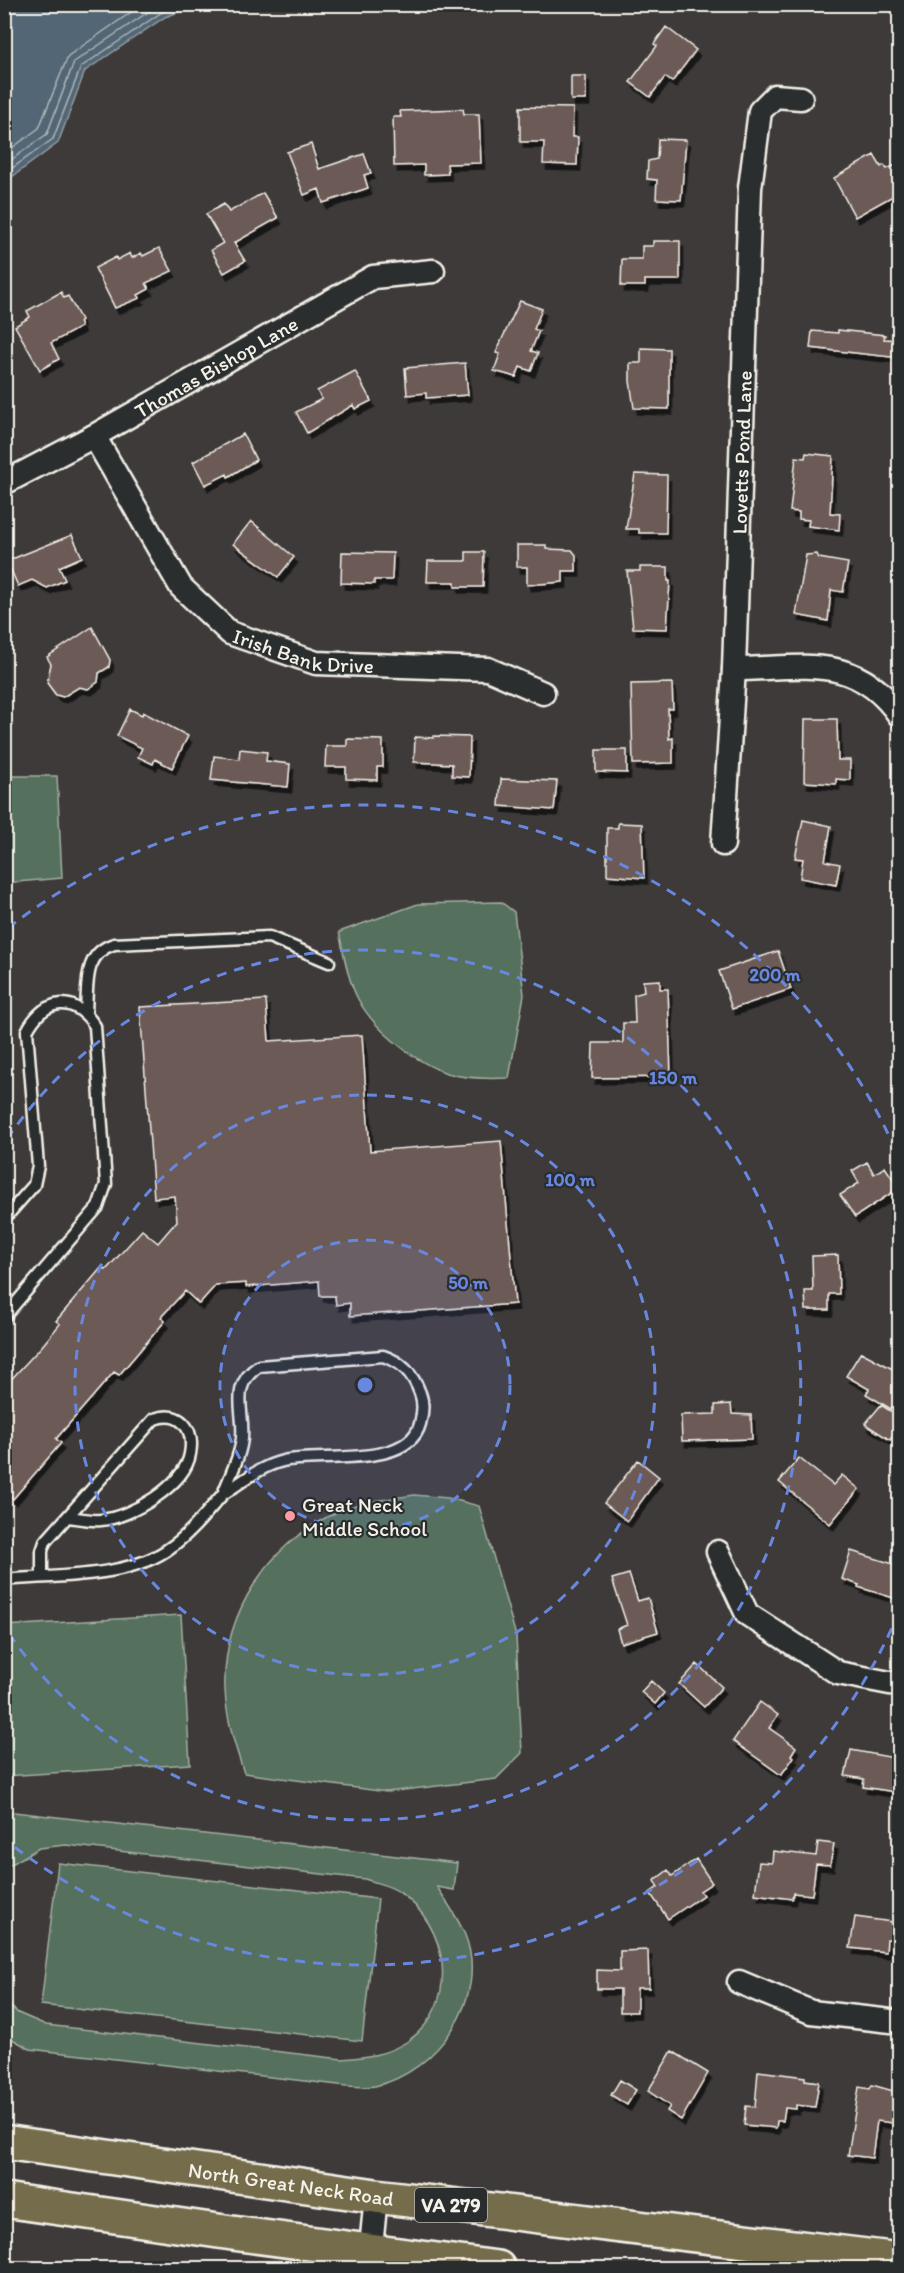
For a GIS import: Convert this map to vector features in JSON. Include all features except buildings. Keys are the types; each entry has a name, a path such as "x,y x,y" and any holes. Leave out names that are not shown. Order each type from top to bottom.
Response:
{"main road":[{"name":"North Great Neck Road","path":"4,2142 376,2196 900,2260"},
{"path":"4,2200 370,2261 498,2268"}],"street":[{"name":"Lovetts Pond Lane","path":"723,844 734,669 750,188 760,111 775,96 801,98"},
{"name":"Thomas Bishop Lane","path":"4,483 94,436 373,277 433,271"},
{"name":"Irish Bank Drive","path":"94,436 181,587 230,633 316,663 488,669 543,693"},
{"path":"734,669 819,665 840,670 876,688 900,716"},
{"path":"718,1552 747,1614 838,1673 900,1685"},
{"path":"739,1982 811,2012 900,2022"},
{"path":"370,2261 376,2196"}],"lane":[{"path":"86,1012 89,964 99,951 114,944 269,937 329,962"},
{"path":"4,1219 34,1185 38,1166 27,1031 33,1020 45,1009 59,1004 73,1005 86,1012 95,1026 106,1184 98,1207 4,1317"},
{"path":"4,1580 121,1569 149,1560 170,1548 188,1533 223,1494 267,1466 284,1461 381,1454 399,1448 411,1440 419,1428 423,1400 417,1384 406,1368 383,1356 259,1366 244,1379 241,1387 239,1404 242,1443 223,1494"},
{"path":"42,1576 42,1551 45,1542 153,1419 166,1415 178,1417 186,1426 190,1455 181,1471 163,1491 143,1507 122,1516 100,1520 68,1517"}],"green space":[{"path":"5,776 57,776 62,878 5,883"},
{"path":"501,902 514,912 524,995 509,1078 474,1078 449,1074 405,1050 373,1021 354,991 339,932 418,904"},
{"path":"414,1495 448,1498 479,1506 516,1636 522,1753 496,1779 387,1792 244,1773 227,1711 226,1661 241,1608 255,1584 271,1561 291,1542 314,1525 339,1511 357,1505"},
{"path":"181,1615 190,1764 5,1776 5,1626"},
{"path":"5,1811 457,1863 454,1890 437,1887 465,1935 471,1959 470,1983 464,2007 453,2029 437,2049 419,2065 398,2078 372,2087 30,2049 5,2035 5,2001 18,2013 46,2025 342,2059 376,2054 408,2041 425,2025 436,2007 442,1986 442,1965 438,1944 429,1924 416,1906 399,1892 387,1886 365,1879 66,1845 39,1848 5,1868"},
{"path":"58,1863 378,1899 362,2041 41,2005"}],"water":[{"path":"5,4 198,5 165,17 85,71 58,143 5,182"}],"place":[{"name":"Great Neck Middle School","path":"290,1516"}]}
